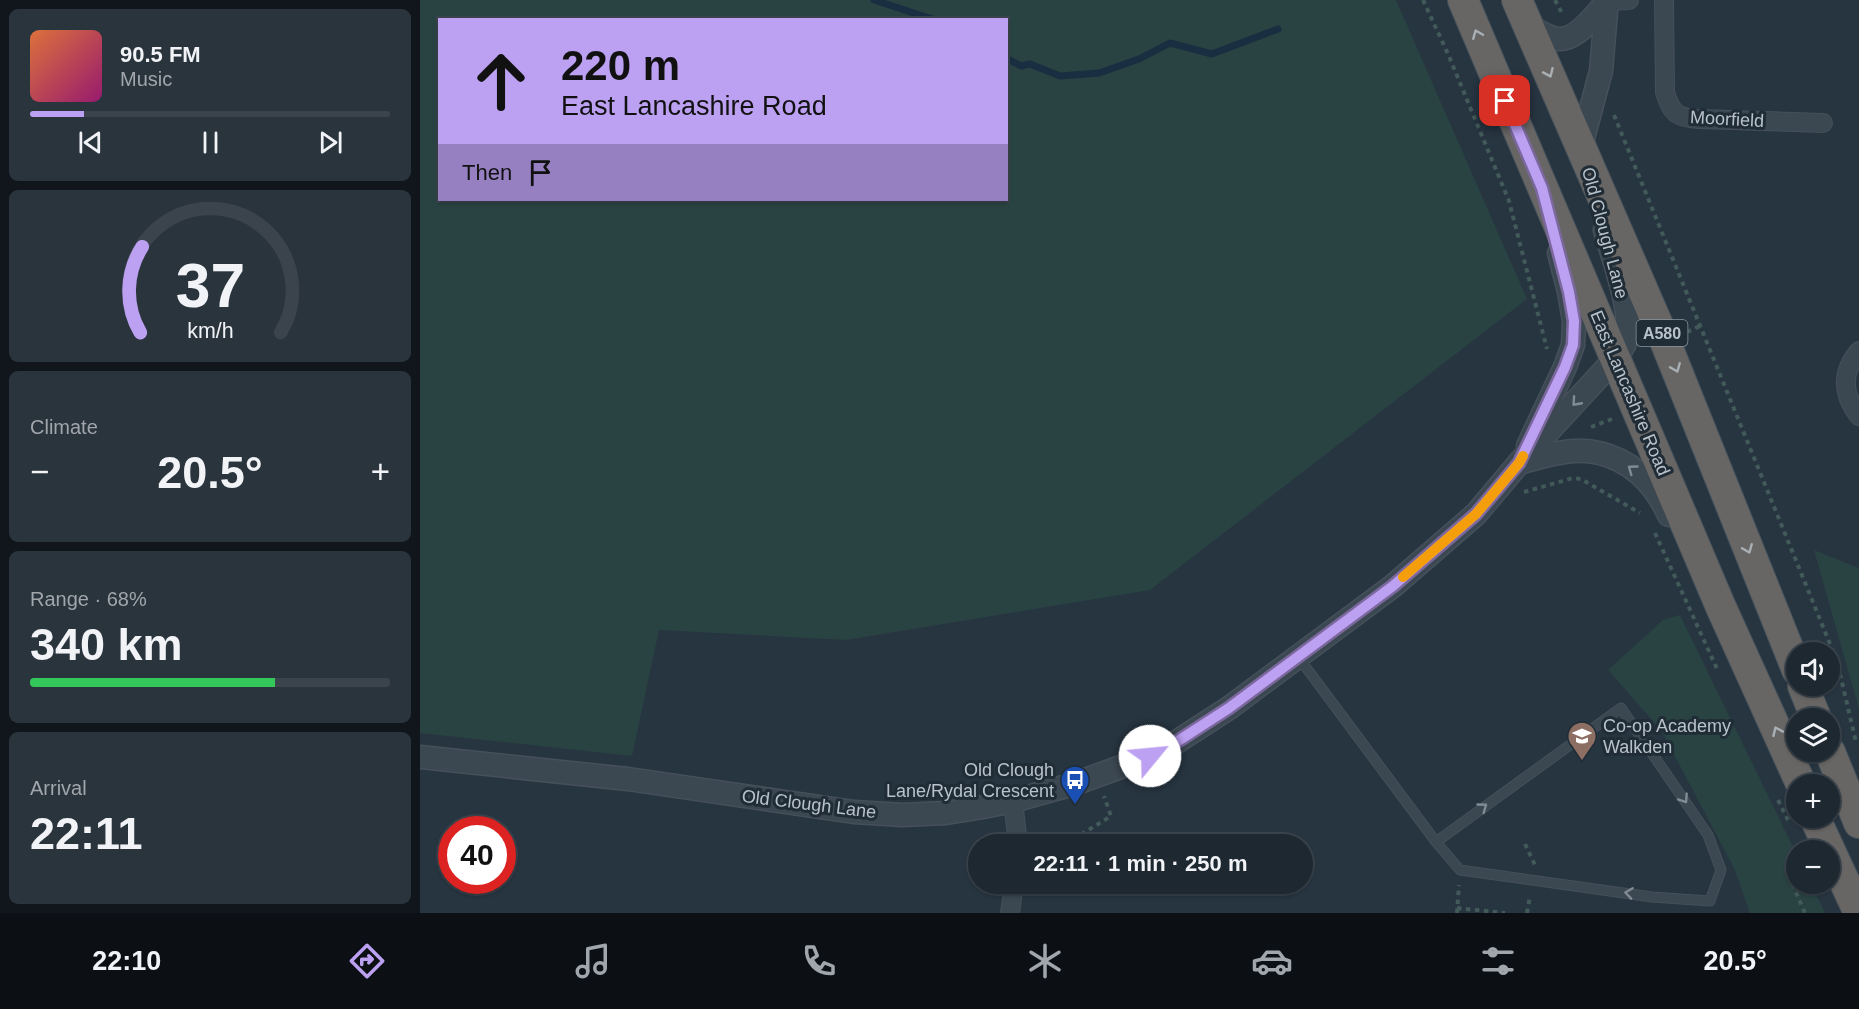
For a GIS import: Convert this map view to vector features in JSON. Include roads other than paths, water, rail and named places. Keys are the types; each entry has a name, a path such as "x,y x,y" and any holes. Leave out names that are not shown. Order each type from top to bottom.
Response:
{"highway":[{"name":"East Lancashire Road","path":"1463,0 1720,605 1786,784"},
{"name":"A580","path":"1523,12 1665,341 1786,643"},
{"path":"1843,747 1854,812"},
{"path":"1809,828 1834,859 1859,913"}],"street":[{"name":"Old Clough Lane","path":"1523,12 1545,35 1560,39 1571,36 1614,0"},
{"name":"Old Clough Lane","path":"420,757 639,781 854,812 903,814 946,813 1013,801 1098,776 1150,756 1178,741 1229,708 1393,586 1476,514 1519,463 1615,359 1625,344 1629,325 1624,297 1581,146 1600,71 1614,0"},
{"name":"Moorfield","path":"1664,0 1665,92 1676,114 1685,118 1699,119 1823,123"},
{"name":"Old Clough Lane","path":"1519,463 1565,367 1573,345 1574,321 1569,292 1542,188"},
{"path":"1859,351 1849,364 1845,378 1846,392 1851,406 1859,416"},
{"path":"1519,463 1554,454 1587,451 1606,455 1635,469 1655,490 1720,605"},
{"path":"1013,801 1017,834"},
{"path":"1010,913 1013,894"}],"lane":[{"path":"1298,656 1436,842 1460,870 1652,897 1710,901 1721,870 1708,835 1621,708 1436,842"}],"waterway":[{"path":"874,0 929,18"},
{"path":"1008,59 1021,66 1030,64 1060,76 1099,73 1139,59 1170,43 1212,54 1278,29"}],"place":[{"name":"Co-op Academy Walkden","path":"1582,762"},
{"name":"Old Clough Lane/Rydal Crescent","path":"1075,806"}]}
